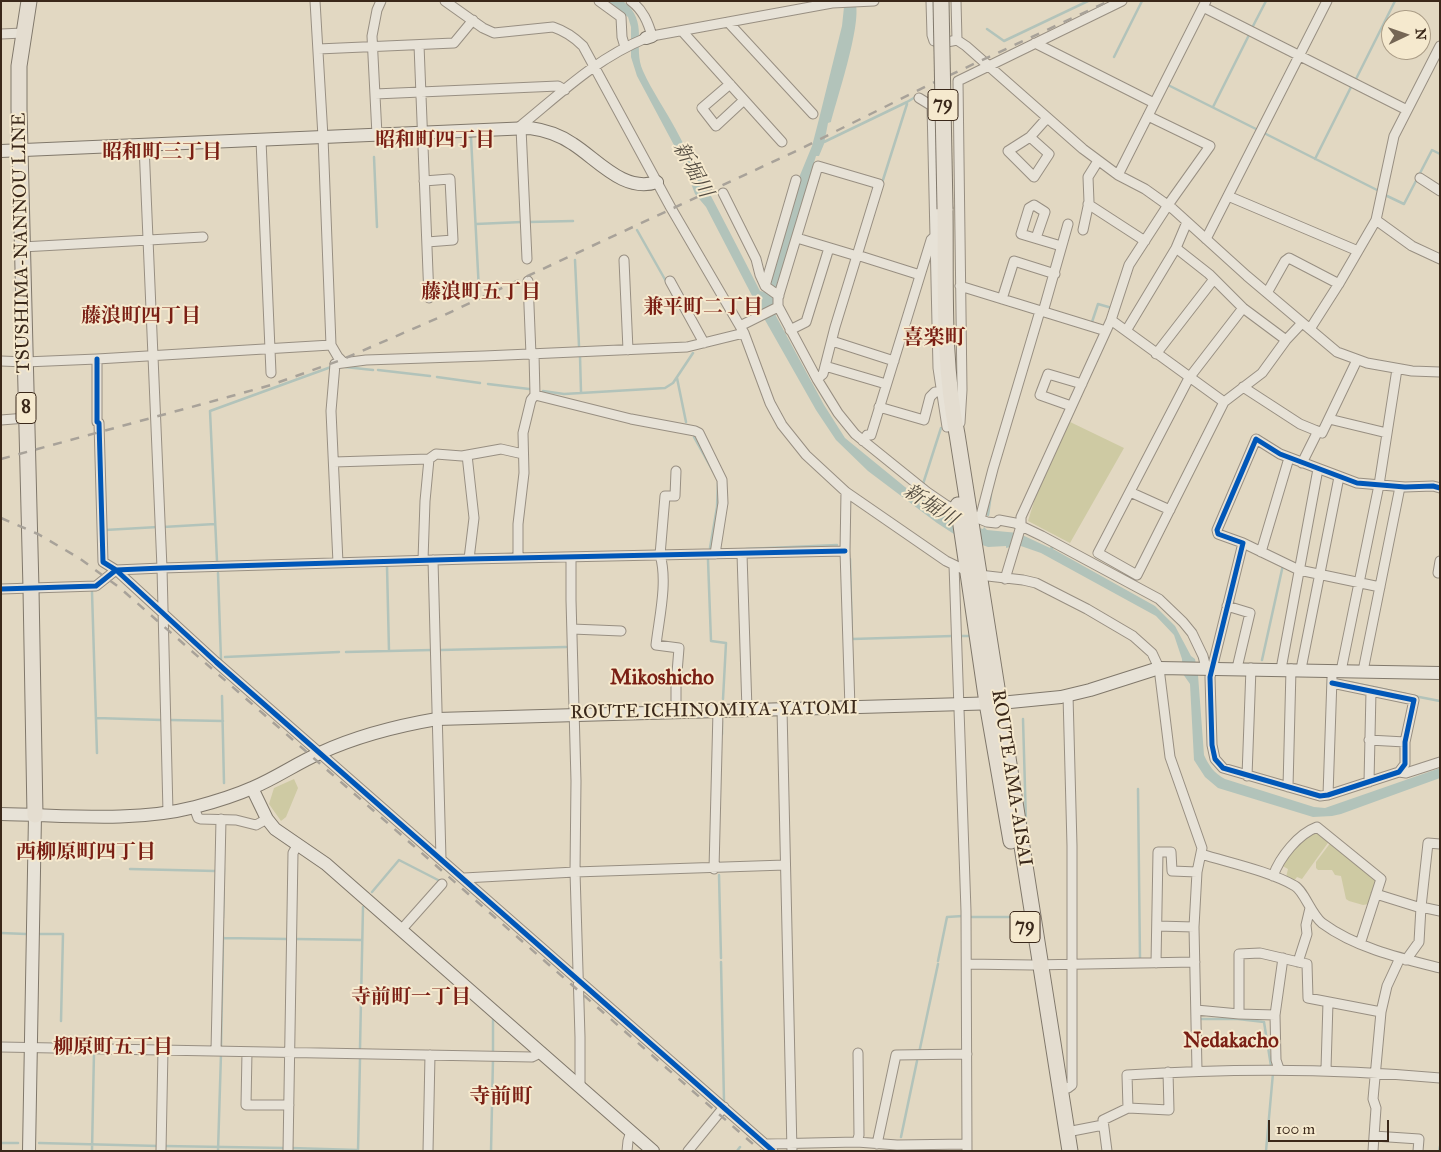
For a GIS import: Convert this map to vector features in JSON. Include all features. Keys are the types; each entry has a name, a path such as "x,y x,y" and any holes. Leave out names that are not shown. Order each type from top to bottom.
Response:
{"main road":[{"name":"TSUSHIMA-NANNOU LINE","path":"29,1 23,33 19,92 26,418 32,589 35,815"},
{"name":"ROUTE AMA-AISAI","path":"941,1 946,354 952,430 968,516 966,570 994,703 1036,965 1060,1151"},
{"path":"1,151 520,128 542,130 559,136 572,143 621,179 647,185 656,182"},
{"name":"ROUTE ICHINOMIYA-YATOMI","path":"1,814 102,816 168,812 194,807 252,788 320,753 382,730 437,719 994,703 1068,695 1160,668 1181,667 1291,669 1335,675 1363,671 1440,673"},
{"path":"252,788 267,819 275,828 326,864 653,1151"},
{"path":"29,1151 35,815"},
{"name":"ROUTE AMA-AISAI","path":"1036,965 1061,1090 1070,1151"}],"street":[{"path":"315,1 323,137 331,344 343,362"},
{"path":"377,135 372,46 373,26 381,1"},
{"path":"445,1 483,28 494,32 553,27 574,38 583,46 656,182 742,330 770,403 782,426 806,455 846,492 966,570 1005,579 1036,583 1111,622 1152,653 1160,668 1170,757 1202,848 1197,872 1194,927 1197,1070"},
{"path":"599,1 621,17 622,37 627,46"},
{"path":"631,1 638,7 648,24 649,37"},
{"path":"527,259 520,128 594,66 627,46 649,37 842,3 874,1"},
{"path":"931,1 932,35 934,41 942,43 957,40"},
{"path":"956,1 957,40 1083,150 1118,175 1168,205 1336,352 1358,360 1397,369 1440,372"},
{"path":"932,106 938,368 941,392 952,430 960,425 962,390 958,81 1122,1"},
{"path":"1206,239 1326,1"},
{"path":"1118,175 1205,4 1407,110"},
{"path":"318,49 454,43 473,20"},
{"path":"728,22 813,114"},
{"path":"682,31 782,142"},
{"path":"1,34 23,33"},
{"path":"1035,43 1154,103"},
{"path":"419,45 429,298"},
{"path":"1310,329 1376,220 1394,136 1440,46"},
{"path":"730,84 702,108 716,126 744,100"},
{"path":"375,94 558,86 565,90"},
{"path":"919,98 932,106"},
{"path":"932,106 945,101 958,102"},
{"path":"1005,579 1021,526 1021,517 1111,320 1129,265 1168,205 1210,146 1148,116"},
{"path":"1030,137 1049,154 1034,177 1008,150 1030,137 1047,118"},
{"path":"261,140 271,373"},
{"path":"144,145 162,568 168,812"},
{"path":"933,156 959,155"},
{"path":"1083,230 1088,204 1088,177 1098,161"},
{"path":"817,379 824,374 879,184 818,166 778,295 777,307 817,379 838,413 854,434 946,505 968,516 996,523 999,520 1015,522 1159,599 1184,622 1192,633 1203,656 1210,677 1212,745 1215,759 1223,768 1320,796 1399,772 1406,773 1440,762"},
{"path":"1420,178 1440,191"},
{"path":"424,181 450,179 454,240 427,242"},
{"path":"765,286 796,180"},
{"path":"722,193 756,259 760,276 765,286 778,295"},
{"path":"1228,196 1358,252"},
{"path":"1088,204 1145,241"},
{"path":"1376,220 1412,246 1440,259"},
{"path":"1126,331 1176,248 1187,222"},
{"path":"968,516 993,469 1041,312 1055,274 1055,265 1068,224"},
{"path":"863,442 867,435 871,435 931,240 935,236"},
{"path":"22,248 203,237"},
{"path":"797,238 936,278"},
{"path":"1036,238 1061,246"},
{"path":"790,330 806,322 829,248"},
{"path":"1176,248 1214,279 1243,308 1286,340"},
{"path":"1267,293 1285,261 1289,258 1339,284"},
{"path":"624,260 628,350"},
{"path":"1002,299 1014,261 1055,274"},
{"path":"1156,354 1214,279"},
{"path":"518,558 518,524 524,473 523,433 531,400 535,394 528,281"},
{"path":"670,281 704,343"},
{"path":"960,286 1106,331"},
{"path":"338,563 331,411 335,364 366,360 533,355 687,347 742,330 757,318 777,307"},
{"path":"1243,308 1189,378 1098,553 1137,574 1224,402 1262,373 1286,340 1302,323"},
{"path":"1111,320 1224,402"},
{"path":"832,341 894,361"},
{"path":"1,361 97,359 331,344"},
{"path":"97,359 97,422 99,423 103,562 116,570 320,753 773,1151"},
{"path":"1243,388 1300,424 1322,433 1358,360"},
{"path":"826,366 886,384"},
{"path":"1328,795 1335,675 1379,485 1397,369"},
{"path":"1071,406 1040,395 1048,374 1082,384"},
{"path":"879,407 924,420 930,397 934,392 941,392"},
{"path":"535,394 631,419 699,433 722,480 722,503 715,554"},
{"path":"1,420 26,418"},
{"path":"1329,420 1387,433"},
{"path":"1302,463 1318,431"},
{"path":"1380,587 1299,570 1243,543 1218,534 1217,530 1256,439 1289,458 1357,483 1400,487 1433,486 1440,488"},
{"path":"334,462 430,459 436,454 467,455 501,449 523,454"},
{"path":"467,455 474,518 469,559"},
{"path":"1261,552 1289,458"},
{"path":"424,560 425,501 430,459"},
{"path":"1288,787 1291,669 1299,570 1318,469"},
{"path":"676,471 675,496 665,496 660,556 663,564 663,586 656,645 679,648 676,712"},
{"path":"1291,669 1319,574 1339,477"},
{"path":"1363,671 1400,487"},
{"path":"846,492 844,551 850,708"},
{"path":"1130,492 1170,510"},
{"path":"1207,668 1227,606 1243,543"},
{"path":"1,589 96,586 116,570 424,560 844,551"},
{"path":"742,554 747,710"},
{"path":"571,557 580,1086"},
{"path":"433,560 441,859"},
{"path":"1440,561 1438,573 1440,573"},
{"path":"766,1144 792,1147 857,1142 904,1148 967,1147 967,964 960,704 966,570"},
{"path":"1227,606 1250,613 1237,668"},
{"path":"572,629 621,631"},
{"path":"1247,776 1251,668"},
{"path":"1335,675 1371,691 1414,700 1405,742 1406,764 1399,772"},
{"path":"1369,782 1371,691"},
{"path":"1061,1090 1072,1085 1072,846 1068,695"},
{"path":"782,709 792,1147"},
{"path":"714,868 718,711"},
{"path":"1369,740 1405,742"},
{"path":"194,807 198,818 221,819 256,825 267,819"},
{"path":"216,1051 221,819"},
{"path":"1273,876 1278,863 1306,831 1317,826 1381,879 1360,944"},
{"path":"1373,1151 1376,1108 1373,1099 1381,1012 1387,986 1403,959 1420,942 1421,907 1428,843 1440,844"},
{"path":"288,1151 293,853 298,844"},
{"path":"1156,963 1158,852 1171,852 1172,872 1197,872"},
{"path":"1201,854 1273,876 1297,887 1321,922 1360,944 1403,959 1440,968"},
{"path":"464,878 575,872 785,865"},
{"path":"402,929 442,884"},
{"path":"1376,894 1440,911"},
{"path":"1298,962 1307,934 1306,925 1310,908"},
{"path":"1157,926 1194,927"},
{"path":"1239,1014 1239,954 1260,953 1308,964 1308,998 1381,1012"},
{"path":"1279,1069 1276,1060 1274,1015 1283,958"},
{"path":"967,964 1036,965 1196,962"},
{"path":"1326,1069 1328,1002"},
{"path":"1196,1010 1274,1015"},
{"path":"1,1047 532,1057 542,1052"},
{"path":"161,1151 163,1050"},
{"path":"246,1052 246,1105 289,1105"},
{"path":"857,1142 859,1135 858,1053"},
{"path":"877,1144 896,1055 966,1054"},
{"path":"428,1151 430,1055"},
{"path":"1128,1108 1127,1074 1197,1070 1326,1069 1440,1078"},
{"path":"1107,1151 1103,1125 1103,1120 1106,1117 1128,1108 1169,1110 1168,1072"},
{"path":"688,1151 724,1108"},
{"path":"1068,1132 1103,1125"},
{"path":"627,1151 631,1131"},
{"path":"1374,1136 1419,1139 1418,1151"}],"shaded area":[{"path":"1066,420 1124,448 1070,543 1028,521 1041,479"},
{"path":"294,779 298,788 286,817 281,821 269,804 274,788"},
{"path":"1315,830 1330,840 1302,879 1297,877 1294,881 1286,877 1288,869 1279,864 1306,833"},
{"path":"1331,842 1375,878 1376,883 1369,904 1363,905 1346,899 1341,876 1335,875 1332,870 1318,870 1316,868 1316,862"}],"water":[{"name":"新堀川","path":"606,1 623,1 636,17 640,62 650,86 686,148 760,291 765,292 767,291 798,180 812,146 842,26 844,7 842,1 855,1 857,11 853,42 831,122 828,123 824,144 819,156 816,156 775,294 773,307 824,405 845,438 905,487 948,518 983,529 984,527 987,530 1018,533 1050,548 1051,546 1054,547 1053,549 1155,606 1175,626 1191,656 1195,659 1204,755 1212,769 1225,779 1314,807 1325,808 1440,768 1440,778 1341,814 1313,817 1218,788 1205,777 1194,760 1190,684 1183,674 1182,659 1174,635 1156,616 1041,553 1018,545 1006,548 1006,546 988,547 957,536 868,471 836,440 816,410 761,313 706,207 695,194 683,162 637,76 631,57 631,27 628,17"}],"waterway":[{"path":"987,29 1004,41 1088,1"},
{"path":"1114,57 1142,1"},
{"path":"1252,28 1266,1"},
{"path":"1355,81 1395,1"},
{"path":"1213,107 1249,35"},
{"path":"1168,85 1258,130"},
{"path":"1315,159 1351,87"},
{"path":"824,142 917,96"},
{"path":"882,183 907,104"},
{"path":"1264,133 1379,191"},
{"path":"471,137 479,291"},
{"path":"1385,195 1404,204 1432,150 1440,154"},
{"path":"374,157 377,227"},
{"path":"529,222 573,221"},
{"path":"476,224 522,222"},
{"path":"637,230 667,283"},
{"path":"575,260 579,346"},
{"path":"1092,322 1098,304 1112,308"},
{"path":"543,391 564,394 665,388 673,383 693,353"},
{"path":"580,356 581,392"},
{"path":"217,561 210,411 331,367"},
{"path":"345,367 373,370"},
{"path":"378,370 430,376"},
{"path":"437,377 480,383"},
{"path":"677,378 686,422"},
{"path":"488,384 529,389"},
{"name":"新堀川","path":"923,484 941,428"},
{"path":"694,437 714,473"},
{"path":"710,548 717,507 718,482"},
{"path":"988,515 991,494"},
{"path":"163,527 215,524"},
{"path":"105,530 158,527"},
{"path":"746,549 837,545"},
{"path":"850,559 852,639 953,636"},
{"path":"708,560 711,641 726,643 723,699"},
{"path":"1262,660 1283,565"},
{"path":"387,566 389,651"},
{"path":"218,573 221,660"},
{"path":"92,592 97,753"},
{"path":"961,636 969,636"},
{"path":"441,650 566,647"},
{"path":"346,652 432,650"},
{"path":"225,657 339,652"},
{"path":"1349,682 1406,694"},
{"path":"222,696 224,783"},
{"path":"1414,696 1440,701"},
{"path":"96,718 162,720"},
{"path":"1023,719 1026,823"},
{"path":"170,720 223,721"},
{"path":"722,721 722,734"},
{"path":"1138,789 1140,959"},
{"path":"372,892 399,860 440,881"},
{"path":"223,918 224,868"},
{"path":"130,869 215,871"},
{"path":"719,875 721,958"},
{"path":"360,1048 363,907"},
{"path":"938,961 947,917 963,916"},
{"path":"969,917 1016,917"},
{"path":"1,933 26,934"},
{"path":"40,934 63,934 61,1021"},
{"path":"221,1047 223,936"},
{"path":"223,938 288,939"},
{"path":"296,939 362,940"},
{"path":"721,962 724,1101"},
{"path":"919,1053 938,964"},
{"path":"1199,1019 1238,1019 1264,1022 1271,1066"},
{"path":"493,1020 493,1052"},
{"path":"92,1151 94,1052"},
{"path":"218,1151 221,1054"},
{"path":"358,1151 360,1059"},
{"path":"491,1151 493,1059"},
{"path":"901,1137 917,1061"},
{"path":"1266,1151 1273,1073"},
{"path":"1,1143 18,1143"},
{"path":"39,1143 159,1146"},
{"path":"164,1146 285,1148"},
{"path":"1439,1151 1440,1146"},
{"path":"737,1151 740,1147"},
{"path":"291,1148 358,1150"}],"railway":[{"path":"1,459 271,385 341,360 438,318 796,151 933,83 1109,1"},
{"path":"1,518 38,534 79,558 120,588 761,1151"}],"cycle path":[{"path":"97,359 97,422 99,423 103,562 116,570 216,662 773,1151"},
{"path":"1332,683 1414,700 1405,742 1405,764 1399,772 1320,796 1223,768 1215,759 1212,745 1210,677 1243,543 1218,534 1217,530 1256,439 1280,454 1357,483 1405,487 1433,486 1440,488"},
{"path":"1,589 96,586 116,570 469,559 845,551"}],"district":[{"name":"昭和町四丁目","path":"435,141"},
{"name":"昭和町三丁目","path":"162,153"},
{"name":"藤浪町五丁目","path":"481,293"},
{"name":"兼平町二丁目","path":"703,308"},
{"name":"藤浪町四丁目","path":"141,317"},
{"name":"喜楽町","path":"934,339"},
{"name":"Mikoshicho","path":"662,679"},
{"name":"西柳原町四丁目","path":"86,853"},
{"name":"寺前町一丁目","path":"411,998"},
{"name":"Nedakacho","path":"1231,1042"},
{"name":"柳原町五丁目","path":"113,1048"},
{"name":"寺前町","path":"501,1098"}]}
